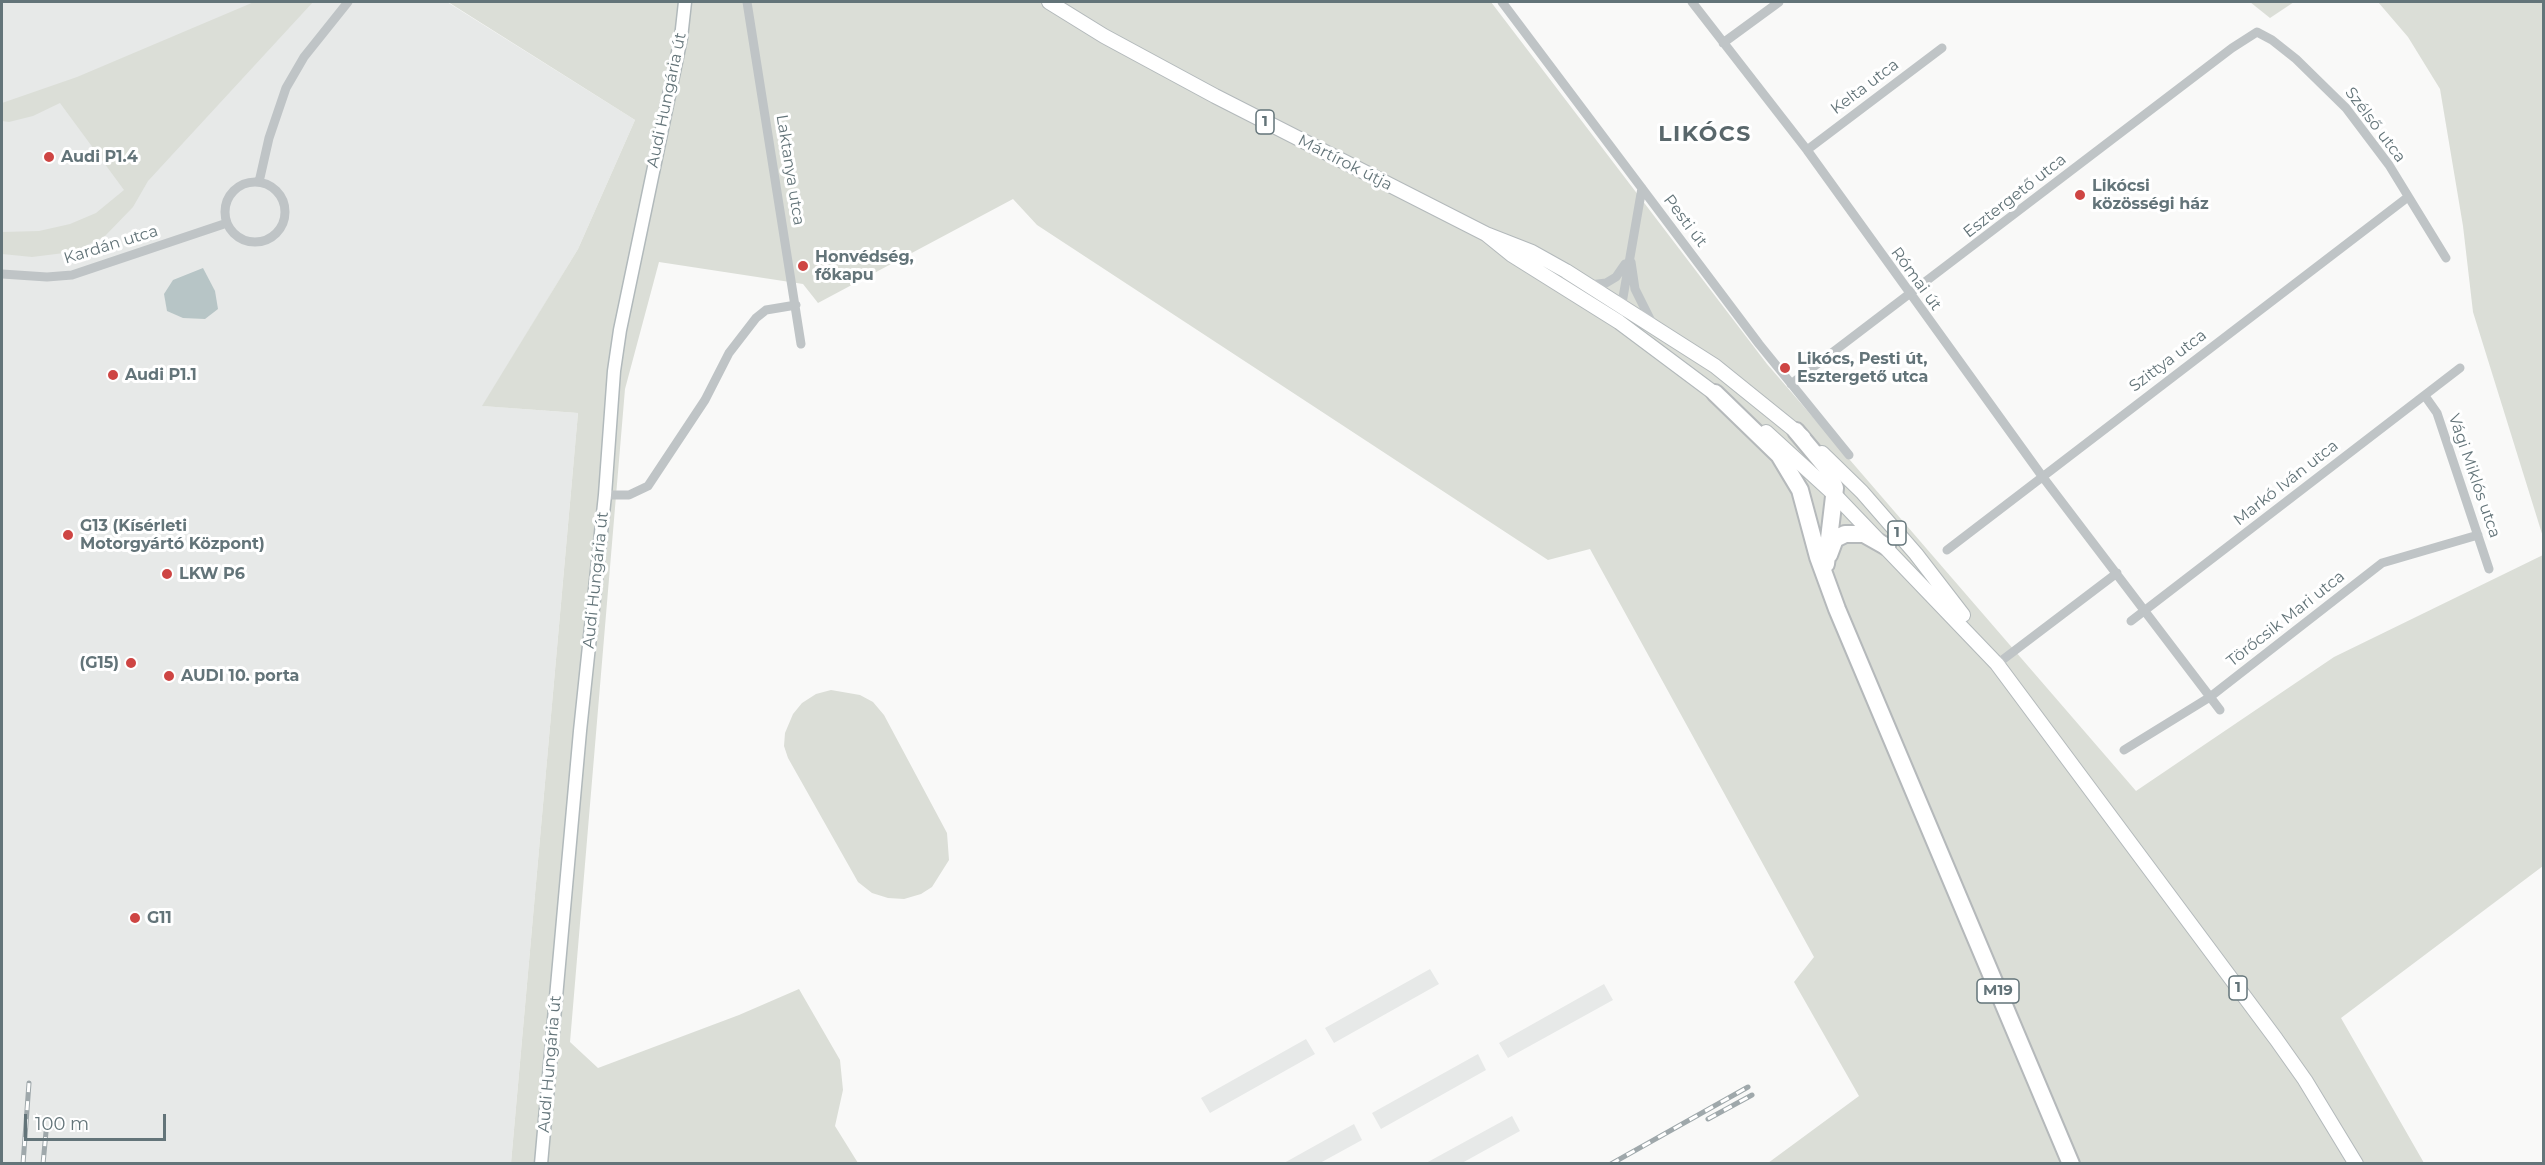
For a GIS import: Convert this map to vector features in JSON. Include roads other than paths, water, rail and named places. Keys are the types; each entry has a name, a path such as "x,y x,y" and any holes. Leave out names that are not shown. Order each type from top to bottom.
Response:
{"highway":[{"path":"1714,393 1779,455 1791,472 1800,490 1818,557 1827,574"},
{"path":"1796,431 1831,474 1835,495 1827,539 1827,574"},
{"path":"1827,574 1834,539 1839,536 1864,534 1887,547"},
{"name":"M19","path":"1827,574 1837,609 2071,1164"}],"main road":[{"name":"Mártírok útja","path":"1049,2 1153,64 1486,234"},
{"name":"1","path":"1486,234 1533,252 1590,285 1715,366 1796,431 1862,492 1916,554 1972,628 1983,647"},
{"name":"1","path":"1486,234 1512,255 1619,322 1771,436 1835,495 1983,647 2276,1039 2305,1080 2356,1164"}],"street":[{"path":"259,182 269,138 286,88 304,57 348,2"},
{"name":"Audi Hungária út","path":"541,1164 580,731 620,330 681,38 685,2"},
{"name":"Laktanya utca","path":"747,2 801,344"},
{"name":"Pesti út","path":"1502,2 1791,384 1850,454"},
{"name":"Római út","path":"1692,2 1807,150 1910,296 2042,476 2220,710"},
{"path":"1724,44 1779,2"},
{"name":"Szélső utca","path":"2257,32 2296,59 2346,108 2389,165 2446,258"},
{"name":"Esztergető utca","path":"1791,384 1910,296 2232,48 2257,32"},
{"name":"Kelta utca","path":"1807,150 1942,48"},
{"path":"259,182 272,187 283,200 285,219 280,229 269,239 253,243 236,236 226,223 225,208 230,194 241,185 259,182"},
{"path":"1619,322 1642,188"},
{"name":"Szittya utca","path":"1947,550 2408,198"},
{"name":"Kardán utca","path":"2,274 47,277 72,275 226,223"},
{"path":"1590,285 1606,283 1616,277 1624,268 1631,251"},
{"path":"1631,251 1635,289 1655,328"},
{"path":"605,495 629,495 648,486 705,400 729,353 756,318 766,310 796,305"},
{"name":"Markó Iván utca","path":"2131,621 2460,368"},
{"name":"Vági Miklós utca","path":"2425,396 2437,414 2489,569"},
{"name":"Törőcsik Mari utca","path":"2124,750 2210,697 2382,563 2478,535"},
{"path":"1997,664 2117,573"}],"railway":[{"path":"23,1164 29,1083"},
{"path":"1611,1164 1748,1087"},
{"path":"1708,1119 1752,1095"},
{"path":"43,1164 46,1132"}],"place":[{"name":"Audi P1.4","path":"49,157"},
{"name":"Likócsi közösségi ház","path":"2080,195"},
{"name":"Honvédség, főkapu","path":"803,266"},
{"name":"Likócs, Pesti út, Esztergető utca","path":"1785,368"},
{"name":"Audi P1.1","path":"113,375"},
{"name":"G13 (Kísérleti Motorgyártó Központ)","path":"68,535"},
{"name":"LKW P6","path":"167,574"},
{"name":"(G15)","path":"131,663"},
{"name":"AUDI 10. porta","path":"169,676"},
{"name":"G11","path":"135,918"}],"district":[{"name":"LIKÓCS","path":"1705,135"}]}
